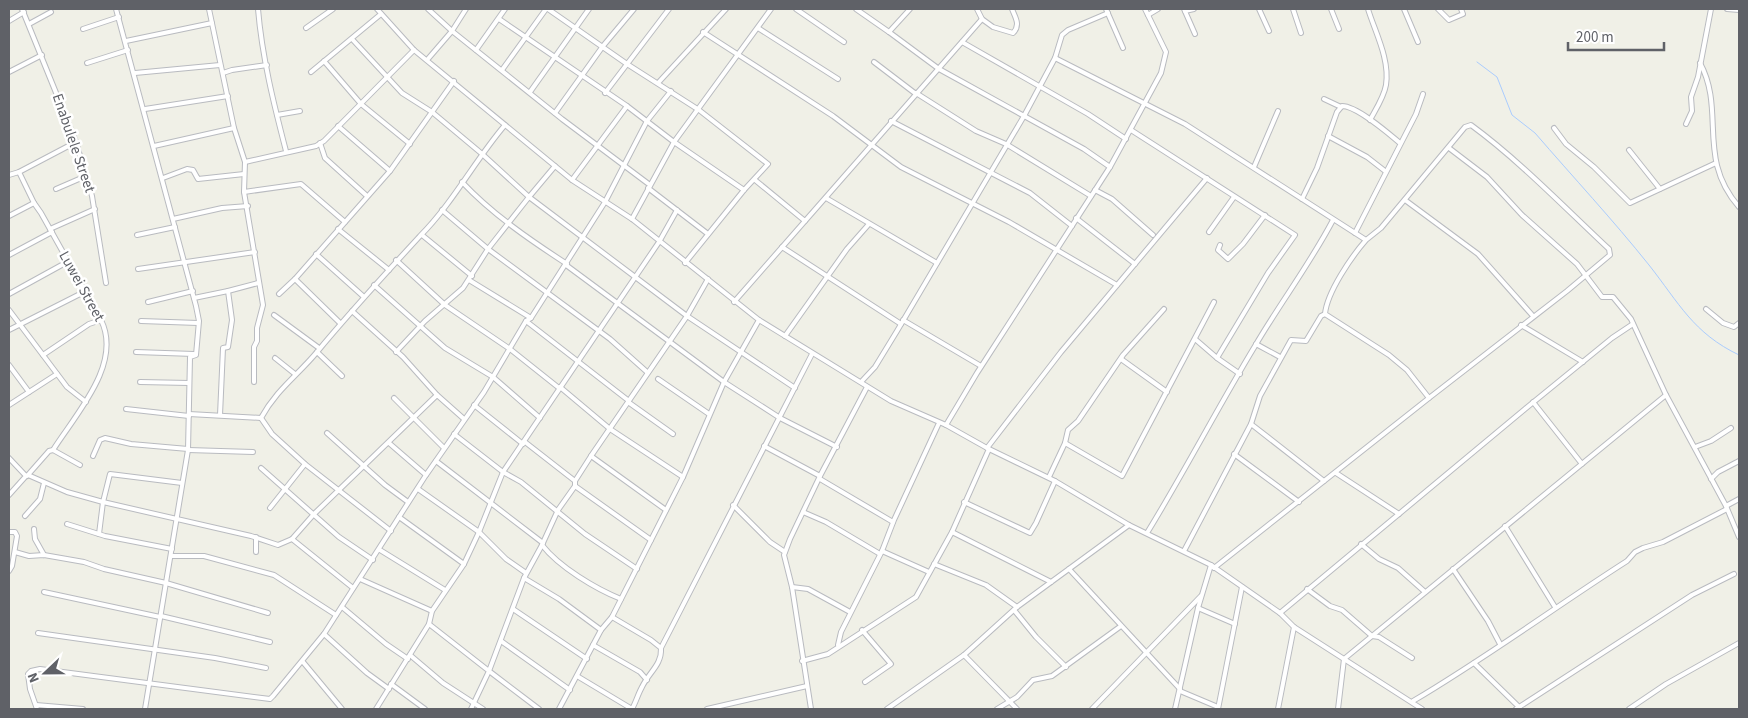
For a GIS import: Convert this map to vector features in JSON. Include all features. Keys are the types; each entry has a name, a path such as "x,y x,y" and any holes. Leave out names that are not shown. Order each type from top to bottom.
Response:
{"street":[{"path":"116,9 164,178 175,227 193,291 198,323 196,355"},
{"path":"209,9 234,128 245,162 244,192 248,206 258,283 263,305 257,328 257,341 254,347 254,382"},
{"path":"258,9 277,115 286,151"},
{"path":"306,28 331,9"},
{"path":"377,9 414,50 572,180 632,219 759,320 900,406 946,425 988,449 1055,480 1129,525 1213,567 1280,613 1294,627 1422,709"},
{"path":"428,9 452,31 708,234"},
{"path":"427,60 452,31 466,9"},
{"path":"476,50 505,9"},
{"path":"502,70 547,9 627,64 699,110 768,164 744,190 685,263"},
{"path":"530,92 547,71 589,9"},
{"path":"555,113 603,46 634,9"},
{"path":"605,93 669,9"},
{"path":"658,83 726,9"},
{"path":"632,219 674,142 772,9"},
{"path":"796,9 844,42"},
{"path":"856,9 939,69 1084,149 1110,167"},
{"path":"889,32 910,9"},
{"path":"977,9 982,19 993,27 1013,32 1017,29 1018,24 1012,9"},
{"path":"946,425 981,366 1110,167 1161,73 1166,52 1145,9"},
{"path":"1148,15 1158,9"},
{"path":"1194,9 1185,10 1196,34"},
{"path":"1259,9 1269,31"},
{"path":"1293,9 1301,33"},
{"path":"1331,9 1339,29"},
{"path":"1368,9 1384,56 1386,78 1381,99 1370,120"},
{"path":"1404,9 1418,42"},
{"path":"1438,9 1449,20 1463,14 1462,9"},
{"path":"1686,124 1692,111 1691,97 1712,9"},
{"path":"1728,9 1739,10"},
{"path":"9,21 23,10"},
{"name":"Enabulele Street","path":"23,10 76,142 95,209 106,283"},
{"path":"861,382 875,367 971,202 1024,116 1054,58 1062,35 1068,30 1107,11 1124,48"},
{"path":"29,24 51,12"},
{"path":"311,72 381,14"},
{"path":"83,29 119,17"},
{"path":"499,19 554,58 583,75 605,93 627,106 674,142 744,190"},
{"path":"734,302 982,19"},
{"path":"126,41 212,23"},
{"path":"758,28 838,79"},
{"path":"703,32 834,116 901,166 971,202 1117,284"},
{"path":"352,39 402,93 432,112 481,153 528,197 584,237 687,316 795,388"},
{"path":"962,42 1088,114 1126,139"},
{"path":"87,63 128,50"},
{"path":"245,162 320,143 362,104 414,50"},
{"path":"9,72 42,55"},
{"path":"1054,58 1184,124 1366,240"},
{"path":"324,62 362,104 410,144"},
{"path":"874,62 916,94 976,131 1006,144 1090,196"},
{"path":"222,73 267,64"},
{"path":"1700,64 1709,92 1713,150 1716,163 1726,188 1739,207"},
{"path":"135,73 220,65"},
{"path":"279,294 295,279 390,171 454,81"},
{"path":"83,709 37,707 28,683 28,674 31,671 60,671 270,699 303,662 312,647 324,634 380,550 408,502 494,377 526,321 531,318 584,237 605,202 622,165 647,121 671,91"},
{"path":"1355,233 1369,210 1385,171 1416,114 1423,94"},
{"path":"145,109 228,96"},
{"path":"1324,99 1341,107 1350,108 1370,120 1400,143"},
{"path":"572,180 596,145 627,106"},
{"path":"1302,199 1337,112 1341,107"},
{"path":"277,115 300,111"},
{"path":"1254,167 1278,111"},
{"path":"891,121 1030,193 1072,226"},
{"path":"261,418 281,388 318,350 396,260 422,235 442,210 481,153 506,125"},
{"path":"1176,709 1201,596 1213,567 1299,502 1585,276 1610,255 1609,249 1512,159 1471,125 1467,125 1371,239 1366,240 1342,273 1330,296 1325,314 1321,316 1306,341 1292,340 1280,357 1257,402 1251,424 1184,551"},
{"path":"338,126 390,171"},
{"path":"154,146 234,128"},
{"path":"1554,128 1566,144 1594,167 1628,202 1632,203 1716,163"},
{"path":"1131,130 1265,215 1293,234 1295,238 1268,273 1217,358"},
{"path":"1328,136 1367,158 1385,171"},
{"path":"9,175 19,172 76,142"},
{"path":"320,143 325,158 367,196"},
{"path":"1449,148 1487,177 1522,215 1577,264 1602,297 1611,296 1616,300 1633,324 1659,374 1666,395 1727,508 1739,537"},
{"path":"1629,150 1660,190"},
{"path":"396,352 469,280 488,249 528,197 555,166"},
{"path":"164,178 187,169 193,170 198,180 244,174"},
{"name":"Luwei Street","path":"9,495 52,450 86,402 100,373 108,348 108,336 101,320 69,261 34,204 19,172"},
{"path":"56,189 86,176"},
{"path":"802,660 828,654 838,645 916,597 952,532 988,449 1117,284 1207,178"},
{"path":"755,180 804,221"},
{"path":"462,182 479,200 534,243 566,264 617,304 724,382 780,418 837,447"},
{"path":"244,192 301,184 345,222"},
{"path":"1094,190 1112,199 1153,235"},
{"path":"1209,232 1234,197"},
{"path":"826,198 936,263"},
{"path":"1405,200 1478,254 1533,316"},
{"path":"9,216 34,204"},
{"path":"173,219 222,208 248,206"},
{"path":"9,256 51,230 95,209"},
{"path":"442,210 488,249 610,339 647,372"},
{"path":"376,709 429,624 432,611 444,590 464,564 503,472 659,242 677,210"},
{"path":"1220,245 1218,250 1228,259 1243,244 1265,215"},
{"path":"1076,218 1135,264"},
{"path":"1147,533 1256,344 1333,220"},
{"path":"786,336 826,277 869,224"},
{"path":"137,235 175,227"},
{"path":"338,229 389,270"},
{"path":"422,235 472,276"},
{"path":"782,247 826,277 981,366"},
{"path":"138,269 254,252"},
{"path":"316,254 364,296"},
{"path":"396,260 445,305 510,349 610,429 683,477"},
{"path":"9,294 69,261"},
{"path":"295,279 340,323"},
{"path":"471,709 489,671 525,576 543,544 558,510 575,486 575,481 591,456 687,316 708,279"},
{"path":"469,280 531,318"},
{"path":"194,298 258,283"},
{"path":"374,285 444,348 494,377 540,418"},
{"path":"9,330 86,291"},
{"path":"148,302 193,291"},
{"path":"220,415 223,348 228,347 232,320 228,291"},
{"path":"1065,443 1122,476 1214,302"},
{"path":"1049,478 1065,443 1068,430 1078,421 1121,359 1164,309"},
{"path":"1706,309 1729,326 1734,328 1739,323"},
{"path":"9,310 67,388 86,402"},
{"path":"352,311 424,378 437,395 464,419"},
{"path":"1325,314 1390,355 1407,370 1429,398"},
{"path":"274,315 318,350 342,376"},
{"path":"43,355 89,324 101,320"},
{"path":"567,709 560,708 601,630 612,617 622,599 683,477 724,382 759,320"},
{"path":"141,321 198,323"},
{"path":"526,321 628,402 673,434"},
{"path":"1280,613 1533,402 1633,324"},
{"path":"1521,325 1583,362"},
{"path":"1195,339 1240,374"},
{"path":"1256,344 1280,357"},
{"path":"136,352 196,355"},
{"path":"578,676 632,709 647,680 657,667 662,656 661,648 812,354"},
{"path":"145,709 188,449 190,357 196,355"},
{"path":"275,358 295,374"},
{"path":"1121,359 1167,392"},
{"path":"9,365 29,392"},
{"path":"9,405 57,374"},
{"path":"658,379 709,414"},
{"path":"140,382 189,383"},
{"path":"811,709 785,552 803,512 867,386"},
{"path":"9,458 27,475 67,492 256,537 278,545 292,539 338,490 437,395"},
{"path":"1338,709 1344,659 1666,395"},
{"path":"394,398 444,448"},
{"path":"1533,402 1582,464"},
{"path":"474,404 575,481"},
{"path":"126,409 189,415 261,418"},
{"path":"261,418 272,434 305,464 391,531"},
{"path":"838,645 841,632 850,612 881,552 939,422"},
{"path":"1251,424 1324,481"},
{"path":"1695,447 1710,441 1731,428"},
{"path":"327,433 364,467 408,502"},
{"path":"454,434 503,472 521,482 558,510 585,534 636,569"},
{"path":"93,456 100,440 105,438 131,444 253,452"},
{"path":"389,443 426,475"},
{"path":"764,446 893,522"},
{"path":"52,450 80,465"},
{"path":"1234,454 1299,502"},
{"path":"591,456 666,510"},
{"path":"436,461 543,544 548,553 605,593 622,599"},
{"path":"1711,479 1718,472 1739,461"},
{"path":"270,508 305,464"},
{"path":"261,468 339,537 373,560"},
{"path":"1336,472 1399,514"},
{"path":"99,534 103,502 109,476 112,473 182,483"},
{"path":"964,502 1030,533 1055,480"},
{"path":"25,516 40,499 44,483"},
{"path":"575,486 651,540"},
{"path":"418,489 479,532 525,576 601,630"},
{"path":"1412,701 1474,663 1555,607 1627,561 1635,552 1663,542 1727,508 1739,499"},
{"path":"733,506 770,542 785,552"},
{"path":"803,512 826,522 881,552 929,572"},
{"path":"399,517 464,564"},
{"path":"67,524 99,534 172,549"},
{"path":"887,709 964,655 1016,609 1129,525"},
{"path":"1505,526 1555,607"},
{"path":"34,529 35,539 44,555"},
{"path":"9,532 17,534 15,552 9,571"},
{"path":"952,532 1052,582"},
{"path":"256,537 256,552"},
{"path":"292,539 353,588"},
{"path":"1361,544 1379,559 1398,568 1425,592"},
{"path":"380,550 444,590"},
{"path":"15,552 30,556 44,555 166,583 268,612"},
{"path":"171,556 204,556 266,573 336,615"},
{"path":"934,564 986,585 1016,609 1036,637 1066,667"},
{"path":"1069,569 1180,690 1218,708 1242,587"},
{"path":"1453,569 1488,621 1500,644"},
{"path":"1474,663 1517,708 1565,680 1605,650 1692,595 1734,574"},
{"path":"360,579 432,611"},
{"path":"792,587 808,589 850,612"},
{"path":"1307,589 1330,606 1342,610 1372,636 1379,637 1412,658"},
{"path":"44,592 270,642"},
{"path":"1092,709 1201,596"},
{"path":"342,607 386,644 409,657 443,683 483,709"},
{"path":"1198,608 1235,624"},
{"path":"513,609 586,658"},
{"path":"612,617 661,648"},
{"path":"429,624 539,709"},
{"path":"997,709 1021,694 1034,680 1045,679 1066,667 1121,626"},
{"path":"1278,709 1294,627"},
{"path":"862,630 891,664 865,682"},
{"path":"38,633 154,649 266,668"},
{"path":"324,634 368,673 425,709"},
{"path":"501,641 570,690"},
{"path":"1628,709 1666,684 1739,643"},
{"path":"593,645 640,672 647,680"},
{"path":"964,655 1017,709"},
{"path":"303,662 342,709"},
{"path":"707,709 807,686"}],"waterway":[{"path":"1477,62 1497,77 1512,115 1535,133 1593,199 1649,265 1688,316 1710,337 1739,355"}]}
